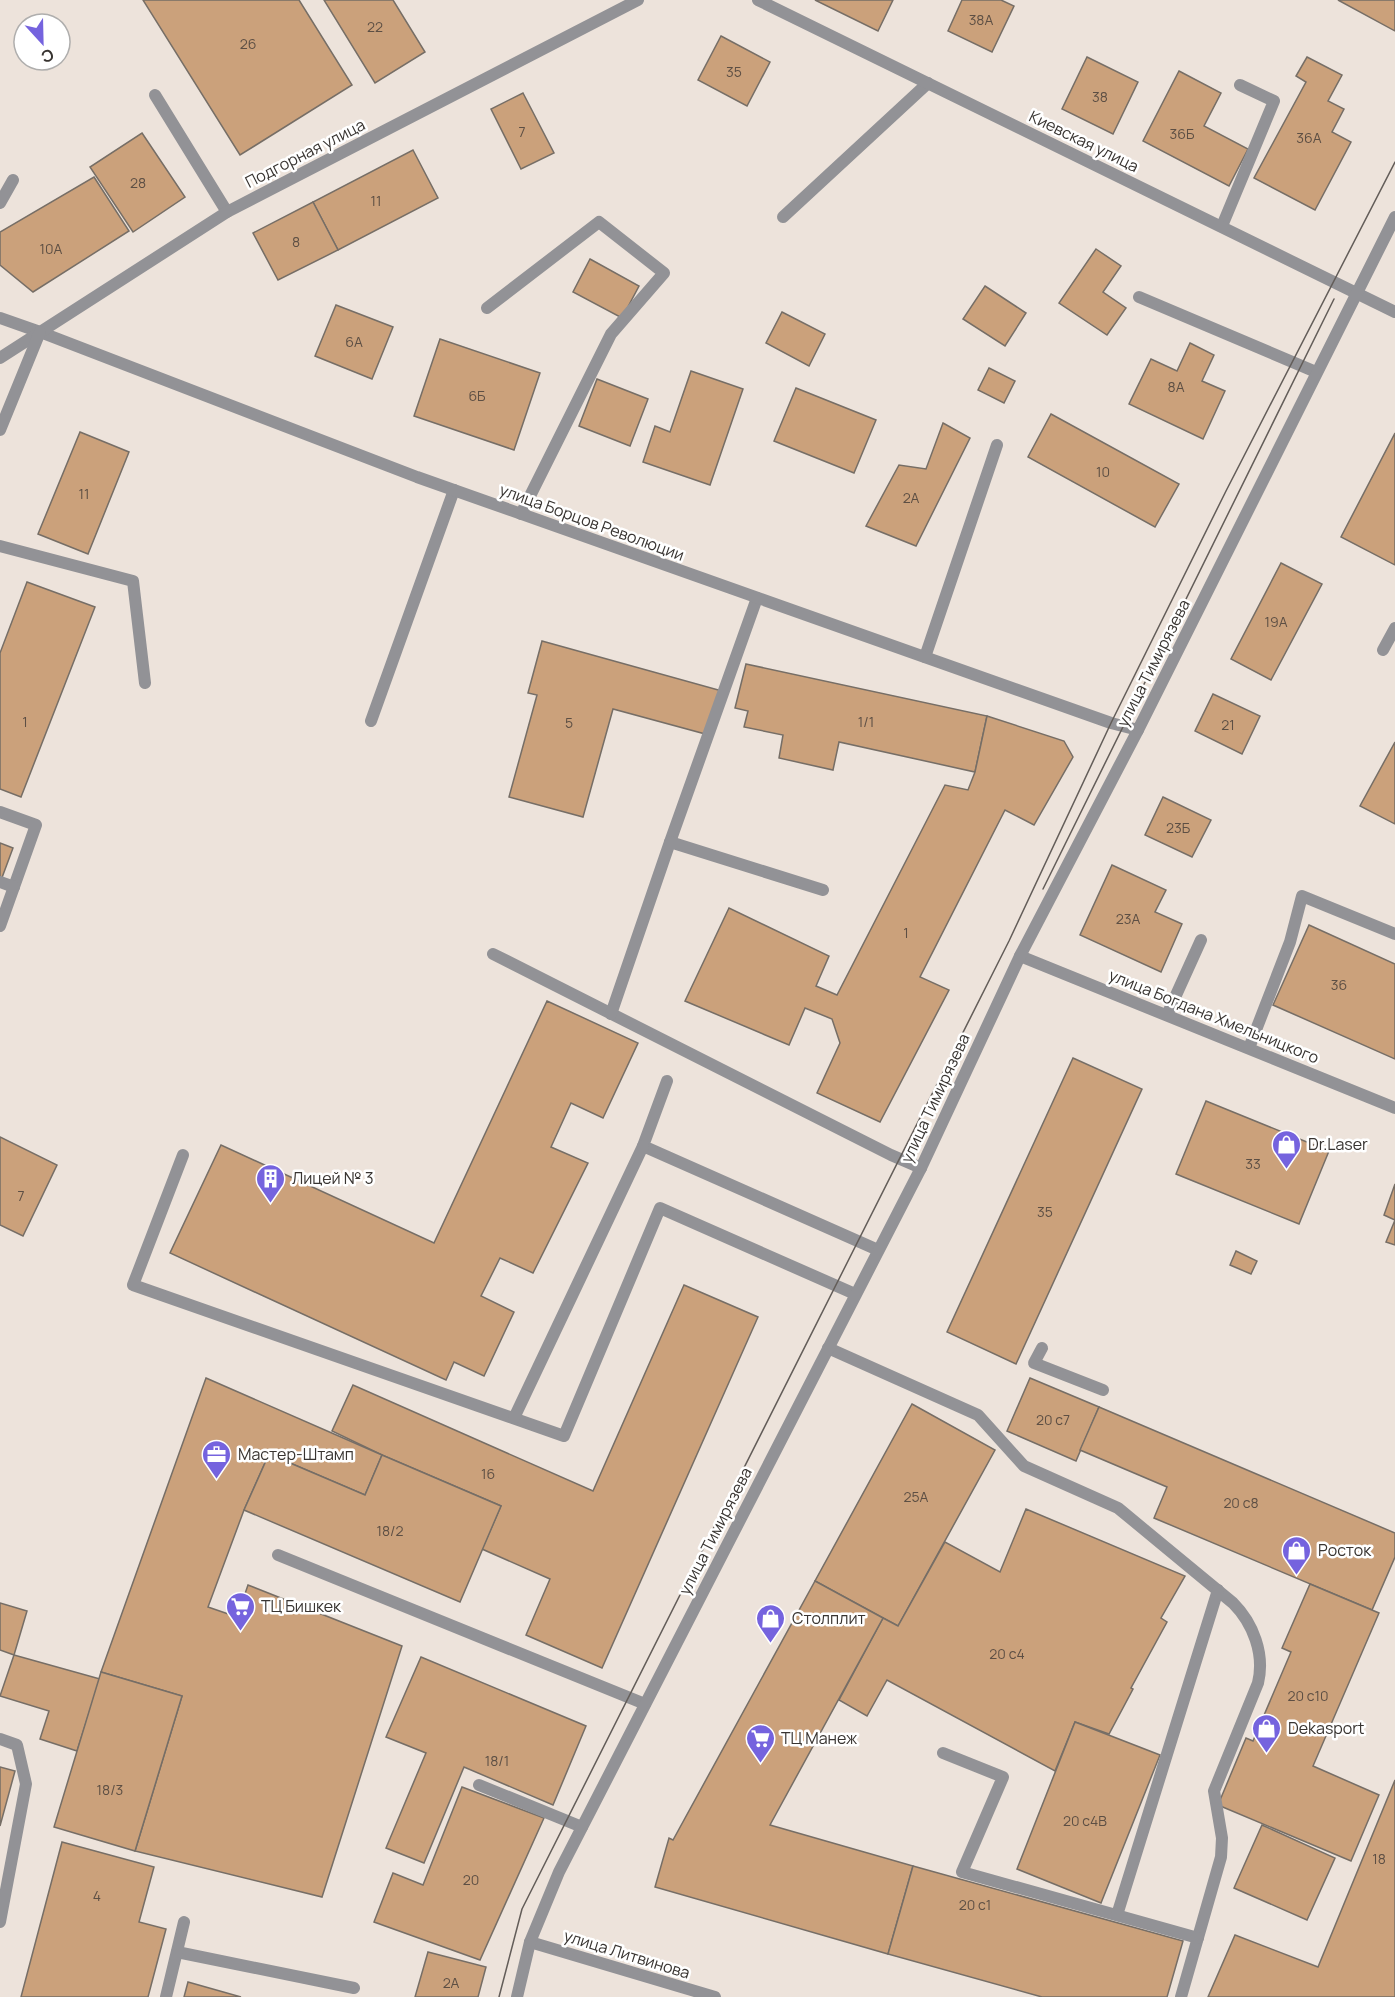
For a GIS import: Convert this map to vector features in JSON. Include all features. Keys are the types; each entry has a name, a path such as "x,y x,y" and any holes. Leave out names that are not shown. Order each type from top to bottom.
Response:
{"street":[{"name":"Подгорная улица","path":"0,358 227,212 638,0"},
{"name":"Киевская улица","path":"758,0 1395,312"},
{"path":"783,217 928,83"},
{"path":"1222,226 1274,101 1240,85"},
{"path":"155,95 227,212"},
{"path":"0,203 14,180"},
{"name":"улица Тимирязева","path":"516,1997 530,1942 559,1872 921,1168 1020,956 1138,730 1395,217"},
{"path":"487,308 599,222 664,273 611,334 521,514"},
{"path":"1139,297 1316,372"},
{"name":"улица Борцов Революции","path":"0,318 454,490 1111,723 1138,730"},
{"path":"0,430 40,332"},
{"path":"925,657 997,445"},
{"path":"371,721 454,490"},
{"path":"0,546 133,581 145,683"},
{"path":"611,1014 758,598"},
{"path":"1383,650 1395,628"},
{"path":"0,812 36,825 0,926"},
{"path":"670,842 823,890"},
{"path":"0,882 14,887"},
{"path":"1249,1048 1290,942 1302,896 1395,934"},
{"path":"1167,1015 1201,940"},
{"path":"493,954 921,1168"},
{"name":"улица Богдана Хмельницкого","path":"1020,956 1395,1108"},
{"path":"514,1419 643,1146 668,1081"},
{"path":"643,1146 878,1250"},
{"path":"183,1155 133,1285 564,1436 660,1208 855,1294"},
{"path":"828,1348 978,1415 1024,1466 1118,1508 1218,1590 1249,1621 1260,1658 1261,1671 1214,1791 1222,1847 1181,1997"},
{"path":"1042,1348 1034,1363 1103,1390"},
{"path":"278,1555 645,1704"},
{"path":"1117,1915 1218,1590"},
{"path":"0,1739 17,1745 26,1784 0,1922"},
{"path":"943,1753 1003,1777 962,1872 1198,1938"},
{"path":"480,1785 582,1827"},
{"path":"166,1997 184,1922"},
{"name":"улица Литвинова","path":"530,1942 715,1997"},
{"path":"177,1952 354,1988"}],"building":[{"path":"143,0 299,0 352,85 240,155"},
{"path":"324,0 393,0 425,52 375,83"},
{"path":"815,0 893,0 878,31"},
{"path":"962,0 1001,0 1014,6 992,52 948,31"},
{"path":"1338,0 1395,0 1395,31"},
{"path":"721,36 770,62 747,106 698,80"},
{"path":"1087,57 1138,82 1113,134 1062,109"},
{"path":"1307,57 1342,75 1328,101 1344,109 1332,132 1351,142 1315,210 1254,178 1306,82 1296,76"},
{"path":"1179,71 1221,93 1204,126 1248,149 1229,186 1143,141"},
{"path":"523,93 554,153 521,169 491,109"},
{"path":"142,133 185,197 133,232 90,167"},
{"path":"413,150 438,198 338,250 313,202"},
{"path":"94,177 129,231 33,292 0,265 0,232"},
{"path":"313,202 338,250 278,280 253,233"},
{"path":"1096,249 1121,266 1103,292 1126,308 1107,335 1059,303"},
{"path":"590,259 639,286 622,318 573,292"},
{"path":"985,286 1026,313 1005,346 963,319"},
{"path":"336,305 393,327 372,379 315,356"},
{"path":"782,312 825,334 809,366 766,343"},
{"path":"440,339 540,373 514,450 414,416"},
{"path":"1190,343 1214,355 1202,381 1225,391 1203,439 1129,404 1151,359 1177,371"},
{"path":"989,368 1015,381 1004,403 978,390"},
{"path":"691,371 743,389 710,485 643,462 655,426 670,432"},
{"path":"597,379 648,399 630,446 579,426"},
{"path":"796,388 876,420 854,473 774,441"},
{"path":"1051,414 1179,484 1155,527 1028,457"},
{"path":"943,423 970,438 916,546 866,526 899,465 926,469"},
{"path":"80,432 129,452 88,554 38,534"},
{"path":"1395,433 1395,565 1341,537"},
{"path":"1281,563 1322,584 1271,680 1231,659"},
{"path":"27,582 95,607 21,797 0,789 0,653"},
{"path":"542,641 722,691 709,735 613,709 583,817 509,797 537,695 528,693"},
{"path":"746,664 987,716 975,772 839,742 833,770 779,758 783,735 744,727 748,711 735,708"},
{"path":"1213,694 1260,716 1242,754 1195,731"},
{"path":"987,716 1064,741 1073,757 1034,825 1005,810 920,977 949,990 880,1122 817,1093 840,1043 832,1019 805,1008 789,1045 685,1001 729,908 829,956 816,986 837,995 945,785 968,790 975,772"},
{"path":"1395,742 1395,824 1360,806"},
{"path":"1163,797 1211,820 1192,857 1145,835"},
{"path":"0,843 13,848 0,883"},
{"path":"1112,865 1166,890 1155,912 1182,924 1161,972 1080,935"},
{"path":"1309,925 1395,964 1395,1059 1273,1005"},
{"name":"Лицей № 3","path":"547,1001 638,1043 603,1118 571,1103 551,1147 588,1163 533,1273 500,1258 481,1296 514,1312 484,1376 454,1362 446,1380 170,1253 221,1145 434,1243"},
{"path":"1073,1058 1142,1089 1016,1364 947,1332"},
{"path":"1206,1101 1329,1151 1299,1224 1176,1174"},
{"path":"0,1137 57,1165 23,1236 0,1225"},
{"path":"1395,1184 1395,1220 1384,1215"},
{"path":"1395,1220 1395,1245 1386,1242"},
{"path":"1236,1251 1257,1261 1251,1274 1230,1265"},
{"path":"684,1285 758,1317 602,1668 526,1635 550,1579 482,1549 501,1506 332,1431 353,1385 593,1491"},
{"name":"ТЦ Бишкек","path":"206,1378 382,1455 365,1495 269,1454 244,1510 208,1607 237,1617 248,1585 402,1646 322,1897 135,1851 182,1696 101,1672"},
{"path":"1030,1378 1099,1407 1076,1461 1007,1431"},
{"path":"912,1404 995,1450 898,1626 815,1581"},
{"path":"1099,1407 1395,1533 1395,1557 1372,1610 1154,1518 1167,1487 1080,1450"},
{"path":"269,1454 365,1495 382,1455 501,1506 460,1602 244,1510"},
{"path":"1026,1509 1185,1576 1161,1618 1167,1622 1109,1734 1075,1722 1055,1771 887,1680 867,1716 839,1700 883,1618 898,1626 945,1542 1000,1572"},
{"name":"ТЦ Манеж","path":"815,1581 883,1618 770,1825 913,1866 888,1954 655,1887 669,1838 673,1840"},
{"path":"1310,1584 1379,1613 1313,1766 1379,1795 1351,1861 1218,1805 1246,1738 1253,1741 1291,1652 1282,1648"},
{"path":"0,1603 27,1611 14,1655 0,1650"},
{"path":"14,1655 100,1679 77,1751 40,1739 49,1711 0,1696"},
{"path":"421,1657 586,1726 553,1805 464,1767 424,1863 386,1848 426,1753 386,1737"},
{"path":"101,1672 182,1696 135,1851 54,1827"},
{"path":"1075,1722 1160,1755 1101,1903 1017,1869"},
{"path":"0,1767 15,1771 0,1826"},
{"path":"1395,1780 1395,1997 1208,1997 1235,1935 1318,1967"},
{"path":"462,1787 544,1818 480,1960 374,1922 393,1873 423,1885"},
{"path":"1262,1825 1335,1858 1307,1920 1234,1888"},
{"path":"62,1842 154,1867 139,1922 166,1929 148,1997 21,1997"},
{"path":"913,1866 1183,1941 1167,1997 1042,1997 888,1954"},
{"path":"428,1952 486,1967 478,1997 415,1997"},
{"path":"188,1982 241,1997 184,1997"}],"tram line":[{"path":"499,1997 522,1909 1009,941 1111,723 1226,491 1395,162"},
{"path":"1043,889 1334,299"}],"place":[{"name":"Dr.Laser","path":"1287,1170"},
{"name":"Лицей № 3","path":"271,1204"},
{"name":"Мастер-Штамп","path":"217,1480"},
{"name":"Росток","path":"1297,1576"},
{"name":"ТЦ Бишкек","path":"240,1632"},
{"name":"Столплит","path":"771,1644"},
{"name":"Dekasport","path":"1267,1754"},
{"name":"ТЦ Манеж","path":"760,1764"}]}
